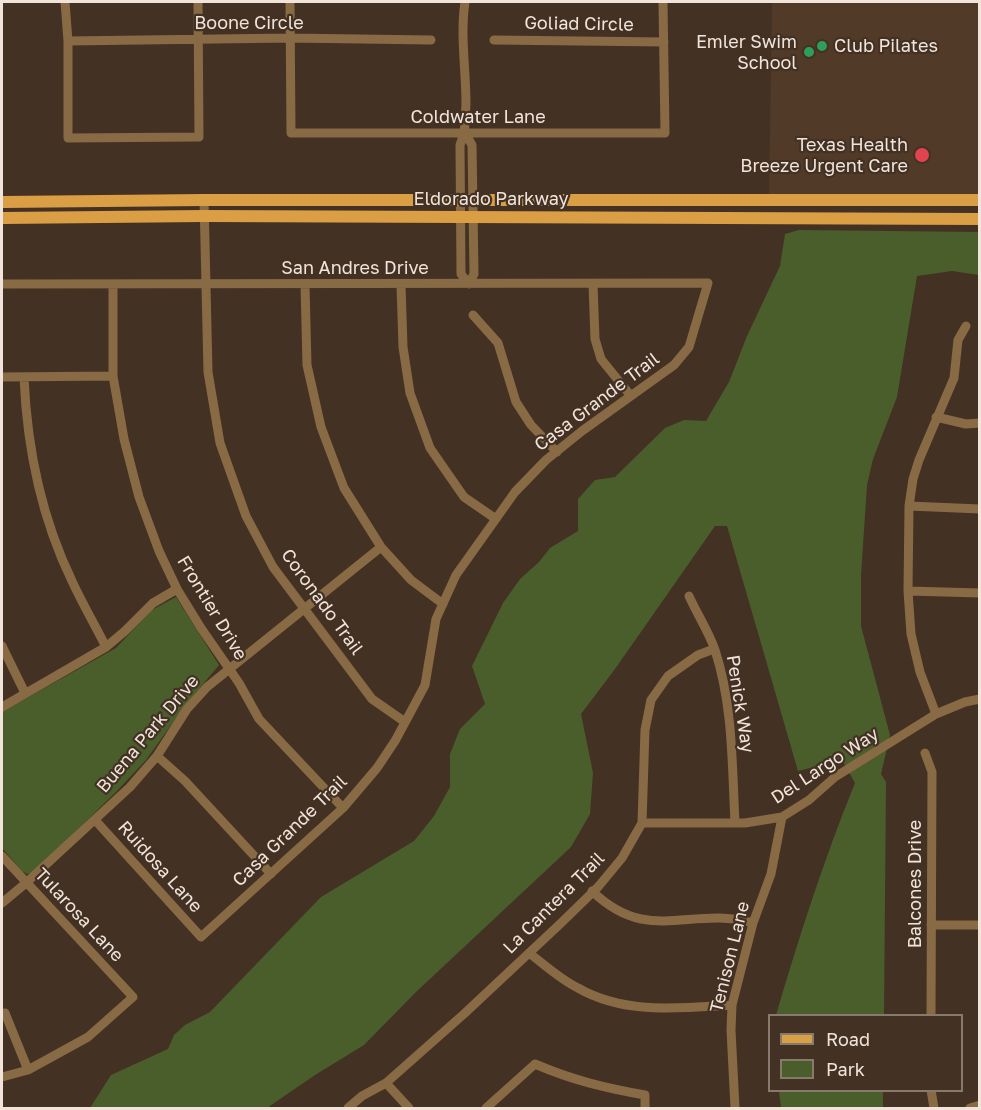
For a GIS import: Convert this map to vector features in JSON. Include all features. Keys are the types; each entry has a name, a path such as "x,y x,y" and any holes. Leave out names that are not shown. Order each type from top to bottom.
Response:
{"main road":[{"name":"Eldorado Parkway","path":"2,202 980,200"},
{"path":"843,201 843,218"},
{"name":"Eldorado Parkway","path":"2,218 204,216 980,219"}],"street":[{"path":"64,2 68,41 68,138 199,137 198,2"},
{"path":"290,2 290,38"},
{"path":"465,2 463,28 466,75 465,134 472,145 461,274 469,285"},
{"path":"663,2 664,42"},
{"name":"Boone Circle","path":"68,41 290,38 431,40"},
{"name":"Coldwater Lane","path":"290,38 291,134 665,134 664,42"},
{"name":"Goliad Circle","path":"494,40 664,42"},
{"name":"Coronado Trail","path":"204,200 208,372 220,443 246,516 273,567 372,699 405,722"},
{"name":"San Andres Drive","path":"2,284 708,283"},
{"name":"Casa Grande Trail","path":"201,937 343,808 376,768 425,685 436,619 456,575 515,492 557,452 674,365 689,347 708,283"},
{"path":"593,284 595,339 602,359 631,396"},
{"name":"Frontier Drive","path":"113,285 111,328 113,376 124,439 139,496 159,551 177,589 259,719 343,808"},
{"path":"305,285 307,365 321,427 344,488 381,547 411,580 443,604"},
{"path":"401,285 403,347 410,393 430,448 464,496 496,519"},
{"path":"473,315 498,343 516,402 531,425 557,452"},
{"path":"936,714 918,667 911,634 908,591 909,506 913,479 919,460 954,378 958,340 966,326"},
{"path":"2,377 113,376"},
{"path":"24,377 26,415 33,466 48,521 71,580 106,647"},
{"path":"936,417 966,424 980,423"},
{"path":"909,506 980,508"},
{"name":"Buena Park Drive","path":"2,903 130,788 157,756 187,709 207,687 381,547"},
{"path":"2,706 106,647 153,603 177,589"},
{"path":"908,591 980,593"},
{"name":"Penick Way","path":"689,596 714,649 730,727 735,823"},
{"path":"2,646 25,693"},
{"name":"La Cantera Trail","path":"348,1108 362,1096 386,1083 529,953 622,858 642,823 645,730 651,700 669,676 698,656 714,649"},
{"name":"Del Largo Way","path":"642,823 735,823 782,817 809,800 835,777 936,714 965,702 980,699"},
{"name":"Balcones Drive","path":"925,753 932,772 931,1014"},
{"path":"157,756 185,781 271,874"},
{"name":"Tenison Lane","path":"735,1108 732,1005 753,923 771,874 782,817"},
{"name":"Ruidosa Lane","path":"95,820 201,937"},
{"name":"Tularosa Lane","path":"2,856 133,997 88,1037 28,1070"},
{"path":"592,891 604,903 621,914 642,921 718,918 738,919 753,923"},
{"path":"931,925 980,925"},
{"path":"529,953 563,980 580,990 627,1006 671,1009 732,1005"},
{"path":"2,1077 28,1070 5,1013"},
{"path":"486,1108 535,1064 568,1078 645,1095 645,1108"},
{"path":"386,1083 409,1108"},
{"path":"931,1092 934,1108"},
{"path":"970,1108 980,1104"}],"shaded area":[{"path":"772,2 979,2 979,194 769,194"}],"green space":[{"path":"799,230 979,232 979,275 952,271 917,276 897,397 873,459 867,485 861,575 861,626 890,735 881,774 886,782 884,1014 776,1014 813,898 855,783 842,760 798,771 727,526 715,526 581,714 593,773 590,814 571,847 416,992 364,1045 267,1108 90,1108 111,1075 168,1049 174,1035 185,1025 210,1012 321,897 414,841 434,816 450,787 450,754 460,729 485,704 472,666 503,603 520,579 539,562 550,548 578,531 578,499 595,480 615,477 665,428 684,420 706,421 729,382 747,336 780,266 785,234"},
{"path":"176,597 219,665 184,707 146,760 33,873 27,874 2,848 2,712 116,648 152,610"},
{"path":"779,1092 883,1092 883,1108 781,1108"}],"place":[{"name":"Club Pilates","path":"822,46"},
{"name":"Emler Swim School","path":"809,52"},
{"name":"Texas Health Breeze Urgent Care","path":"922,155"}]}
